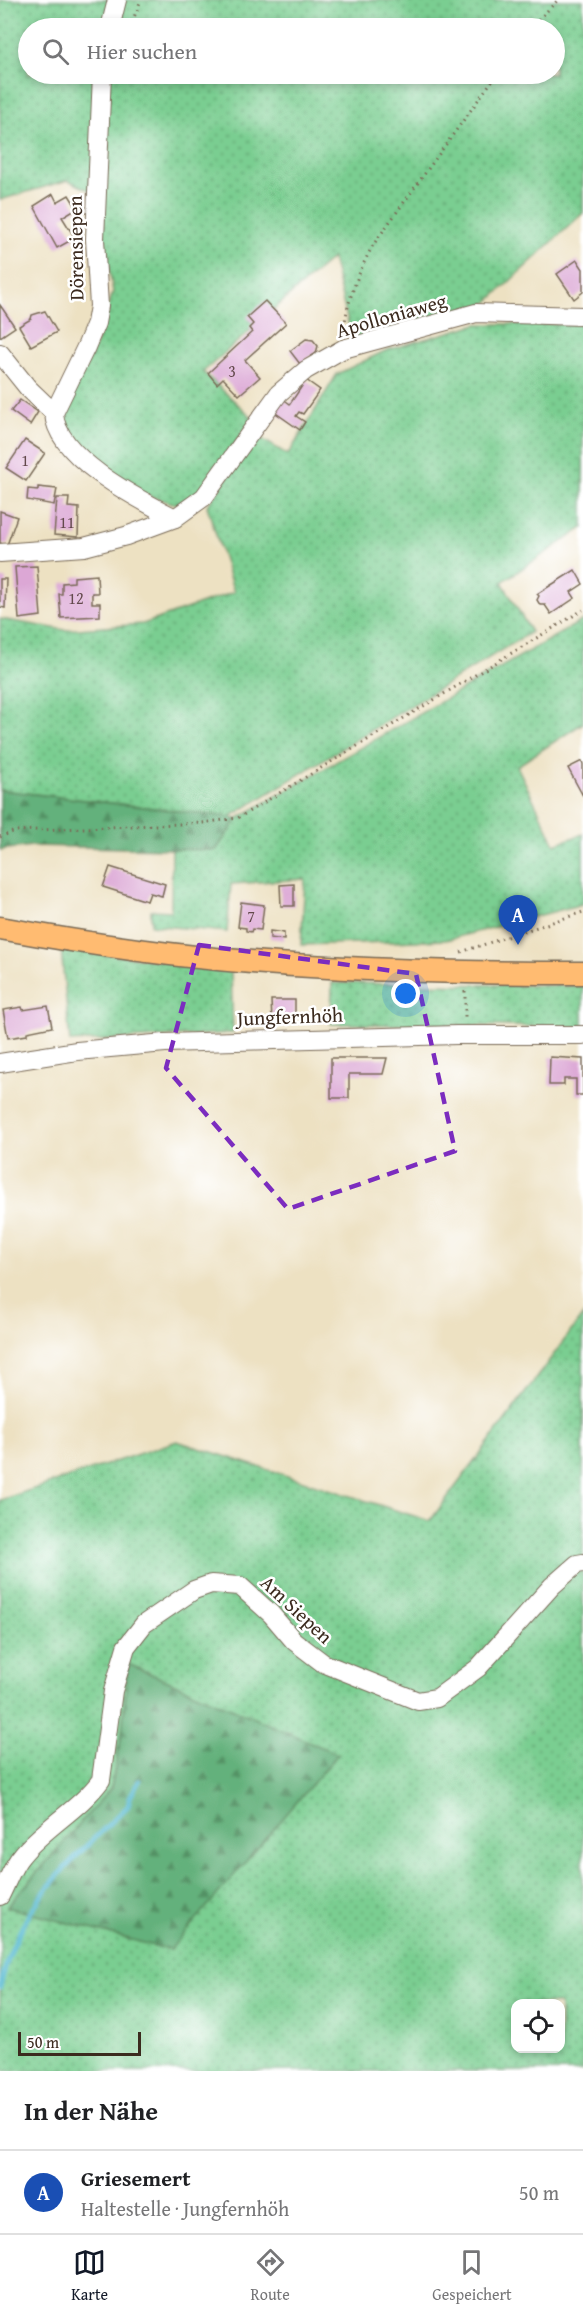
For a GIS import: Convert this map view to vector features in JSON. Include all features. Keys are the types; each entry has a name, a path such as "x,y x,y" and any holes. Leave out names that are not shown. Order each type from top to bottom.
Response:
{"main road":[{"path":"0,928 66,939 251,962 455,973 583,973"}],"street":[{"path":"112,18 117,0"},
{"name":"Dörensiepen","path":"54,413 86,347 96,323 99,306 95,239 102,84"},
{"name":"Apolloniaweg","path":"0,553 84,547 126,536 175,518 204,497 279,393 306,370 343,349 476,313 583,316"},
{"path":"0,353 28,388 54,413 57,428 68,444 97,473 133,497 175,518"},
{"name":"Jungfernhöh","path":"0,1063 77,1051 165,1043 457,1035 583,1035"},
{"name":"Am Siepen","path":"0,1896 21,1856 101,1780 113,1692 126,1647 144,1624 194,1590 211,1584 240,1586 271,1614 294,1641 323,1663 418,1701 437,1698 478,1668 552,1586 577,1564 583,1563"}],"path":[{"path":"133,18 141,0"},
{"path":"540,18 558,0"},
{"path":"343,349 344,327 352,294 361,267 373,245 490,84"},
{"path":"0,837 15,831 202,823 238,818 583,610"},
{"path":"457,953 583,912"}],"highlighted area":[{"path":"199,945 416,974 455,1151 288,1209 166,1068"}],"green space":[{"path":"0,0 583,0 583,213 479,310 353,342 332,258 203,372 253,418 200,493 176,504 128,490 73,439 64,413 96,344 113,292 97,194 68,180 0,200"},
{"path":"477,324 583,324 583,528 502,582 531,632 230,817 0,790 0,619 65,630 143,624 234,592 207,506 257,436 288,455 337,374 387,350"},
{"path":"583,620 583,723 517,766 555,844 583,834 583,904 446,940 301,945 305,879 231,884 227,932 151,925 151,910 171,911 172,849 216,850 238,818"},
{"path":"0,790 238,818 216,850 32,846 0,850"},
{"path":"61,949 231,969 233,1033 70,1042"},
{"path":"332,983 583,986 583,1027 331,1024"},
{"path":"583,1315 583,2071 0,2071 0,1500 177,1441 430,1521","holes":["122,1734 170,1950 8,1906 111,1788"]},
{"path":"128,1664 338,1754 170,1950 7,1907 111,1788 122,1734"}],"building":[{"path":"53,194 57,202 69,195 77,208 62,217 75,238 57,248 34,206"},
{"path":"577,260 583,269 583,292 574,299 557,274"},
{"path":"265,301 286,323 245,360 260,377 239,395 223,378 217,384 208,373 252,332 249,328 253,324 247,317"},
{"path":"0,305 15,327 0,337"},
{"path":"45,311 57,332 31,346 19,326 31,319 32,315"},
{"path":"306,339 313,340 318,346 316,353 300,364 290,351"},
{"path":"306,380 320,390 303,414 299,412 296,416 305,422 300,430 273,411 282,398 290,404"},
{"path":"20,400 38,412 30,425 11,411"},
{"path":"25,440 45,453 26,481 6,468"},
{"path":"38,487 57,489 54,505 27,500 28,489 38,490"},
{"path":"57,498 69,498 68,507 79,508 78,537 54,535"},
{"path":"0,511 17,517 7,545 0,543"},
{"path":"37,566 41,616 19,619 15,567"},
{"path":"575,570 583,584 571,592 575,598 551,614 545,605 540,605 537,594"},
{"path":"97,575 98,593 92,593 92,603 100,603 100,616 61,618 59,594 62,594 62,583 74,582 74,577"},
{"path":"0,579 6,579 5,608 0,607"},
{"path":"582,761 583,764 583,796 568,768"},
{"path":"110,867 165,884 162,896 150,893 147,901 103,887"},
{"path":"294,884 294,906 281,906 280,885"},
{"path":"241,902 264,905 261,930 252,929 251,932 246,931 246,928 238,927"},
{"path":"270,931 284,933 284,940 270,938"},
{"path":"271,1000 295,1000 295,1021 272,1022"},
{"path":"48,1006 52,1027 8,1038 3,1010"},
{"path":"550,1057 583,1059 583,1095 576,1095 576,1079 564,1079 564,1085 549,1085"},
{"path":"331,1058 387,1058 383,1074 349,1074 349,1098 331,1098"}],"waterway":[{"path":"0,1987 9,1957 33,1908 66,1866 128,1806 139,1781"}],"place":[{"name":"Griesemert","path":"518,945"}]}
